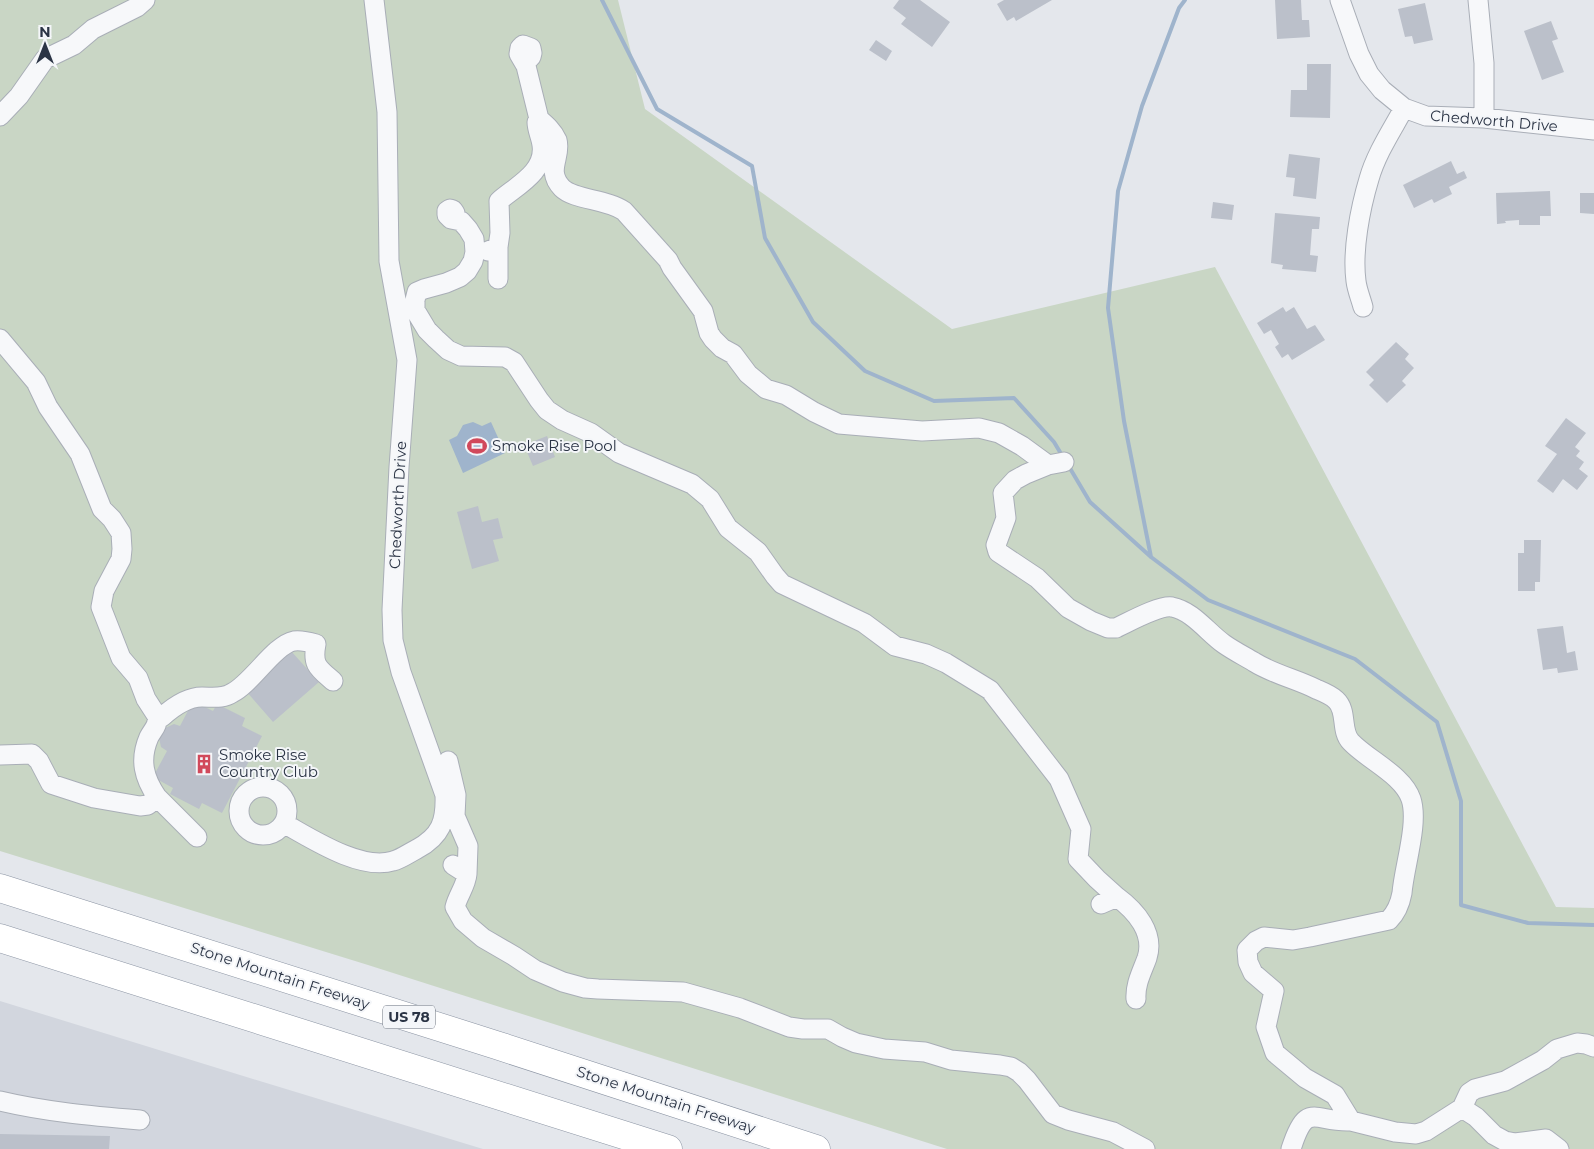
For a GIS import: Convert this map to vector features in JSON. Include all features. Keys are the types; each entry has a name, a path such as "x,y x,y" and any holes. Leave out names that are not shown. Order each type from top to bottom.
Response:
{"highway":[{"name":"Stone Mountain Freeway","path":"0,888 496,1044 816,1149"},
{"path":"0,938 668,1149"}],"street":[{"path":"0,116 18,96 45,59 74,45 93,29 137,7 145,0"},
{"name":"Chedworth Drive","path":"285,824 351,858 376,863 392,861 421,846 438,832 446,810 445,795 401,672 393,640 392,610 398,472 407,360 389,260 388,112 374,0"},
{"name":"Chedworth Drive","path":"1340,0 1369,74 1382,90 1404,108 1426,116 1484,118 1594,130"},
{"path":"1478,0 1484,63 1484,118"},
{"path":"498,279 499,201 534,172 541,160 543,147 537,122 539,119 526,66 520,54 520,48 523,45 531,48 531,57 528,59 524,58 522,53 524,49 529,49 530,54 527,56 526,53"},
{"path":"1363,307 1356,281 1356,247 1361,211 1369,178 1381,150 1404,108"},
{"path":"539,119 552,132 558,142 554,175 563,189 576,195 616,206 624,211 668,260 703,311 709,333 713,339 722,348 733,354 748,374 761,386 786,395 839,424 922,431 979,428 999,433 1056,463 1015,480 1002,493 1006,518 996,545 998,552 1037,578 1068,608 1091,621 1108,628 1116,628 1166,607 1175,608 1196,621 1224,644 1259,665 1297,680 1337,701 1342,708 1344,726 1349,741 1396,778 1406,788 1410,797 1413,807 1412,820 1400,904 1395,914 1389,920 1293,940 1264,937 1251,944 1247,950 1246,957 1253,973 1274,991 1266,1027 1275,1053 1304,1078 1335,1096 1351,1122"},
{"path":"452,213 449,212 449,214 454,216 453,210 450,209 446,215 461,221 474,239 473,261 460,278 417,292 415,310 427,330 448,350 461,356 505,357 514,362 539,400 548,410 562,420 591,433 620,453 679,478 702,491 710,499 728,528 758,552 782,584 864,623 895,646 926,654 946,663 990,690 1059,779 1080,829 1078,859 1097,879 1109,900 1128,906 1142,922 1150,943 1136,989 1136,999"},
{"path":"474,255 483,254 498,247"},
{"path":"0,339 36,382 48,407 80,454 102,508 121,533 121,559 104,591 101,607 121,658 138,678 146,699 157,716 158,724 147,742 144,775 157,797 197,837"},
{"path":"157,716 162,717 186,700 201,697 216,698 232,694 244,685 281,648 292,641 316,644 314,658 317,665 332,681"},
{"path":"0,755 32,754 39,761 51,784 94,798 148,806 157,797"},
{"path":"448,761 456,795 455,816 468,846 460,870 466,880 455,907 463,921 482,938 545,975 585,988 683,992 740,1008 789,1026 803,1029 828,1028 856,1043 925,1052 951,1060 1000,1064 1011,1067 1020,1072 1053,1114 1113,1132 1145,1149"},
{"path":"1291,1149 1297,1130 1302,1123 1309,1118 1318,1116 1394,1132 1416,1134 1426,1131 1462,1108 1469,1093 1505,1081 1543,1060 1558,1049 1577,1043 1594,1047"},
{"path":"0,1101 31,1108 80,1115 140,1120"},
{"path":"1462,1108 1476,1118 1494,1136 1505,1141 1515,1144 1546,1139 1559,1149"}],"shaded area":[{"path":"0,1001 253,1079 483,1149 0,1149"}],"green space":[{"name":"Smoke Rise Country Club","path":"0,0 618,0 645,109 952,329 1215,267 1556,907 1594,908 1594,1149 947,1149 368,965 0,851"}],"water":[{"name":"Smoke Rise Pool","path":"473,422 482,426 491,422 505,453 463,473 449,440 457,436 463,425"}],"building":[{"path":"899,0 920,0 950,22 932,47 901,24 906,18 893,8"},
{"path":"1004,0 1052,0 1016,21 1014,17 1007,21 997,4"},
{"path":"1275,0 1301,0 1302,20 1309,20 1310,37 1277,39"},
{"path":"1425,3 1433,40 1414,44 1412,36 1405,37 1398,9"},
{"path":"1551,21 1558,39 1552,41 1564,72 1542,80 1524,31"},
{"path":"876,40 892,51 886,61 869,50"},
{"path":"1307,64 1331,64 1330,118 1290,117 1291,90 1307,90"},
{"path":"1289,154 1320,158 1316,199 1293,196 1295,178 1286,177"},
{"path":"1451,161 1457,174 1464,171 1467,178 1449,187 1452,194 1434,203 1432,199 1414,208 1403,185"},
{"path":"1550,191 1551,216 1540,216 1540,225 1519,225 1519,220 1505,221 1506,223 1497,224 1496,193"},
{"path":"1580,193 1594,193 1594,214 1580,213"},
{"path":"1213,202 1234,205 1232,220 1211,218"},
{"path":"1275,213 1320,217 1319,229 1312,229 1310,255 1318,256 1316,272 1282,269 1283,265 1271,263"},
{"path":"1283,307 1286,312 1294,307 1307,329 1315,325 1325,340 1292,360 1288,354 1282,358 1275,347 1279,344 1271,330 1264,334 1257,323"},
{"path":"1396,342 1409,354 1405,359 1414,368 1402,381 1406,385 1387,403 1369,385 1374,380 1366,372"},
{"path":"1566,418 1586,433 1575,447 1580,451 1576,456 1584,462 1579,469 1588,476 1577,490 1563,479 1553,493 1537,481 1557,454 1545,446"},
{"path":"547,436 555,457 533,466 524,445"},
{"path":"478,506 482,522 498,518 503,538 493,540 499,561 472,569 457,512"},
{"path":"1524,540 1541,540 1540,582 1535,582 1535,591 1518,591 1518,553 1524,553"},
{"path":"1563,626 1567,653 1575,651 1578,670 1558,673 1557,668 1543,670 1537,629"},
{"path":"291,651 319,682 273,722 246,691"},
{"name":"Smoke Rise Country Club","path":"193,701 213,711 217,704 245,718 242,726 262,736 222,813 202,803 199,809 170,794 173,788 153,777 167,751 161,747 159,738 165,728 174,724 180,726"},
{"path":"0,1134 110,1136 109,1149 0,1149"}],"waterway":[{"path":"602,0 657,109 752,166 765,238 813,322 865,371 934,401 1014,398 1054,442 1063,457"},
{"path":"1151,557 1124,421 1108,308 1118,191 1142,106 1179,8 1185,0"},
{"path":"1068,465 1090,502 1151,557 1208,600 1355,659 1437,722 1461,801 1461,905 1528,923 1594,925"}],"place":[{"name":"Smoke Rise Pool","path":"477,446"},
{"name":"Smoke Rise Country Club","path":"204,764"}]}
